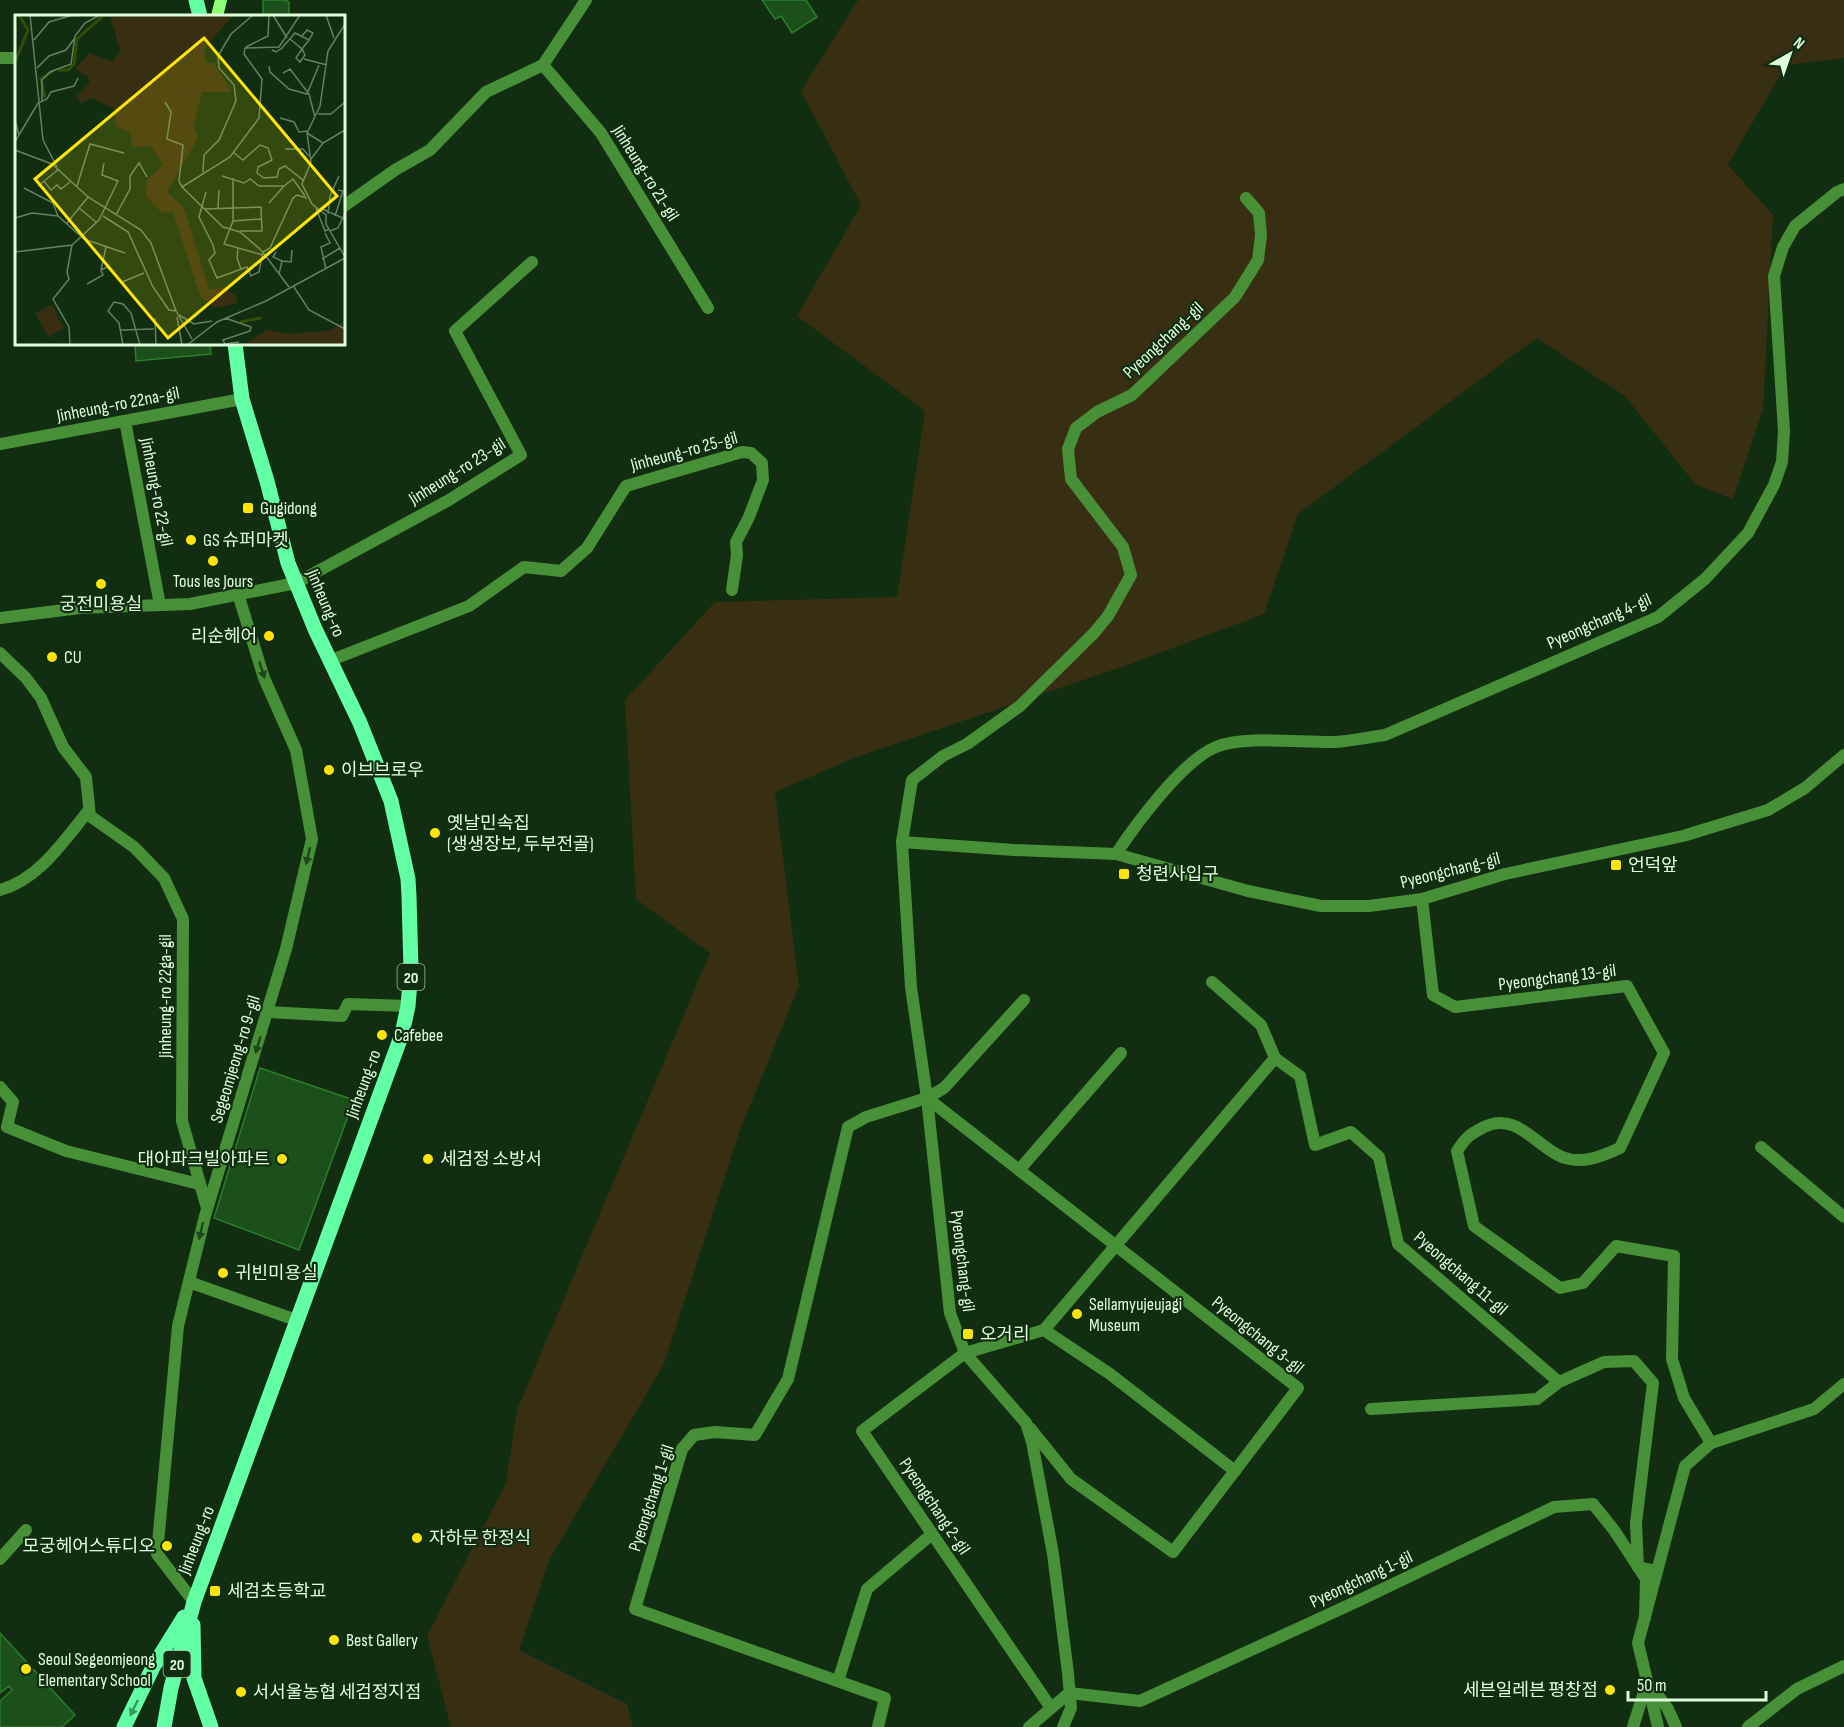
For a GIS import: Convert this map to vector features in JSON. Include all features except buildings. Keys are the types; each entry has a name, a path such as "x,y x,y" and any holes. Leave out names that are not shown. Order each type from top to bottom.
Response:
{"main road":[{"path":"196,0 200,15"},
{"path":"217,15 221,0"},
{"name":"Jinheung-ro","path":"164,1727 171,1688 194,1602 402,1034 408,1006 411,970 408,879 391,801 360,723 330,662 288,563 242,399 235,345"},
{"path":"124,1727 153,1667 194,1602"},
{"path":"194,1602 194,1678 211,1727"}],"street":[{"path":"345,205 395,170 430,150 486,92 543,64 586,0"},
{"path":"0,57 15,58"},
{"name":"Jinheung-ro 21-gil","path":"543,64 601,133 708,308"},
{"name":"Pyeongchang 4-gil","path":"1116,854 1130,833 1169,786 1214,747 1235,742 1337,742 1385,735 1658,617 1705,579 1748,533 1774,485 1782,462 1784,431 1774,276 1795,226 1837,192 1844,189"},
{"name":"Pyeongchang-gil","path":"1063,1727 1071,1708 1053,1554 1032,1442 1026,1423 965,1353 950,1313 927,1098 911,987 902,842 912,780 943,756 967,744 1020,705 1094,633 1108,616 1131,575 1123,547 1071,478 1068,449 1076,428 1097,412 1132,394 1236,297 1258,260 1261,235 1259,213 1246,198"},
{"name":"Jinheung-ro 23-gil","path":"296,583 450,500 521,455 455,331 532,262"},
{"name":"Jinheung-ro 22na-gil","path":"0,444 242,399"},
{"name":"Jinheung-ro 22-gil","path":"125,421 160,605"},
{"name":"Jinheung-ro 25-gil","path":"330,662 469,606 524,567 561,571 587,548 626,486 742,452 751,453 762,463 763,480 749,517 736,542 737,555 732,590"},
{"path":"0,618 80,608 190,604 296,583"},
{"name":"Segeomjeong-ro 9-gil","path":"194,1602 157,1554 178,1326 207,1208 286,949 312,839 296,750 264,678 238,594"},
{"path":"0,653 26,678 40,698 63,747 86,777 89,810 48,859 16,886 0,890"},
{"name":"Pyeongchang-gil","path":"902,842 1116,854 1248,891 1321,906 1369,906 1422,899 1505,874 1683,836 1768,810 1805,788 1844,755"},
{"name":"Jinheung-ro 22ga-gil","path":"89,810 90,816 134,847 164,878 183,919 182,1121 194,1156 199,1184 207,1208"},
{"name":"Pyeongchang 13-gil","path":"1422,899 1433,995 1455,1007 1627,986 1664,1053 1620,1149 1591,1161 1563,1157 1513,1124 1493,1122 1468,1135 1457,1151 1474,1226 1560,1288 1583,1283 1616,1246 1674,1256 1672,1359 1684,1398 1711,1443"},
{"path":"965,1353 1044,1330 1275,1058 1261,1025 1212,982"},
{"path":"927,1098 944,1089 1024,1000"},
{"path":"268,1012 342,1016 348,1004 408,1006"},
{"path":"1018,1170 1121,1053"},
{"name":"Pyeongchang 11-gil","path":"1275,1058 1300,1076 1315,1145 1351,1132 1379,1158 1398,1244 1559,1382"},
{"path":"0,1087 13,1102 7,1127 66,1150 199,1184"},
{"name":"Pyeongchang 3-gil","path":"927,1098 1298,1388 1173,1552 1071,1479 1026,1423"},
{"name":"Pyeongchang 1-gil","path":"878,1727 885,1698 634,1609 682,1449 694,1435 715,1432 755,1435 788,1379 848,1127 866,1117 927,1098"},
{"path":"1761,1147 1844,1217"},
{"path":"189,1282 296,1320"},
{"path":"1044,1330 1110,1374 1235,1471"},
{"name":"Pyeongchang 2-gil","path":"965,1353 862,1431 1051,1708"},
{"path":"1371,1409 1537,1399 1559,1382 1604,1362 1634,1361 1653,1383 1636,1523 1638,1567 1657,1571"},
{"path":"1658,1727 1638,1643 1685,1466 1711,1443 1814,1409 1844,1384"},
{"name":"Pyeongchang 1-gil","path":"1069,1693 1140,1701 1360,1600 1554,1507 1593,1504 1614,1530 1646,1580 1645,1618"},
{"path":"0,1559 26,1530"},
{"path":"838,1681 867,1589 932,1534"},
{"path":"1748,1727 1797,1689 1844,1666"},
{"path":"1633,1727 1647,1681"},
{"path":"1647,1681 1668,1709 1676,1727"},
{"path":"1029,1727 1069,1693"}],"shaded area":[{"path":"858,0 1844,0 1844,58 1786,65 1728,165 1773,215 1763,409 1733,499 1696,485 1625,396 1537,338 1298,514 1264,614 1119,668 859,756 775,792 799,986 740,1130 664,1364 549,1560 519,1650 627,1704 633,1727 451,1727 427,1636 506,1483 517,1410 710,953 636,899 625,700 715,602 897,597 925,411 797,316 861,205 801,91"}],"place":[{"name":"Gugidong","path":"248,508"},
{"name":"GS 슈퍼마켓","path":"191,540"},
{"name":"Tous les Jours","path":"213,561"},
{"name":"궁전미용실","path":"101,584"},
{"name":"리순헤어","path":"269,636"},
{"name":"CU","path":"52,657"},
{"name":"이브브로우","path":"329,770"},
{"name":"옛날민속집 (생생장보, 두부전골)","path":"435,833"},
{"name":"언덕앞","path":"1616,865"},
{"name":"청련사입구","path":"1124,874"},
{"name":"Cafebee","path":"382,1035"},
{"name":"대아파크빌아파트","path":"282,1159"},
{"name":"세검정 소방서","path":"428,1159"},
{"name":"귀빈미용실","path":"223,1273"},
{"name":"Sellamyujeujagi Museum","path":"1077,1314"},
{"name":"오거리","path":"968,1334"},
{"name":"자하문 한정식","path":"417,1538"},
{"name":"모궁헤어스튜디오","path":"167,1546"},
{"name":"세검초등학교","path":"215,1591"},
{"name":"Best Gallery","path":"334,1640"},
{"name":"Seoul Segeomjeong Elementary School","path":"26,1669"},
{"name":"세븐일레븐 평창점","path":"1610,1690"},
{"name":"서서울농협 세검정지점","path":"241,1692"}]}
